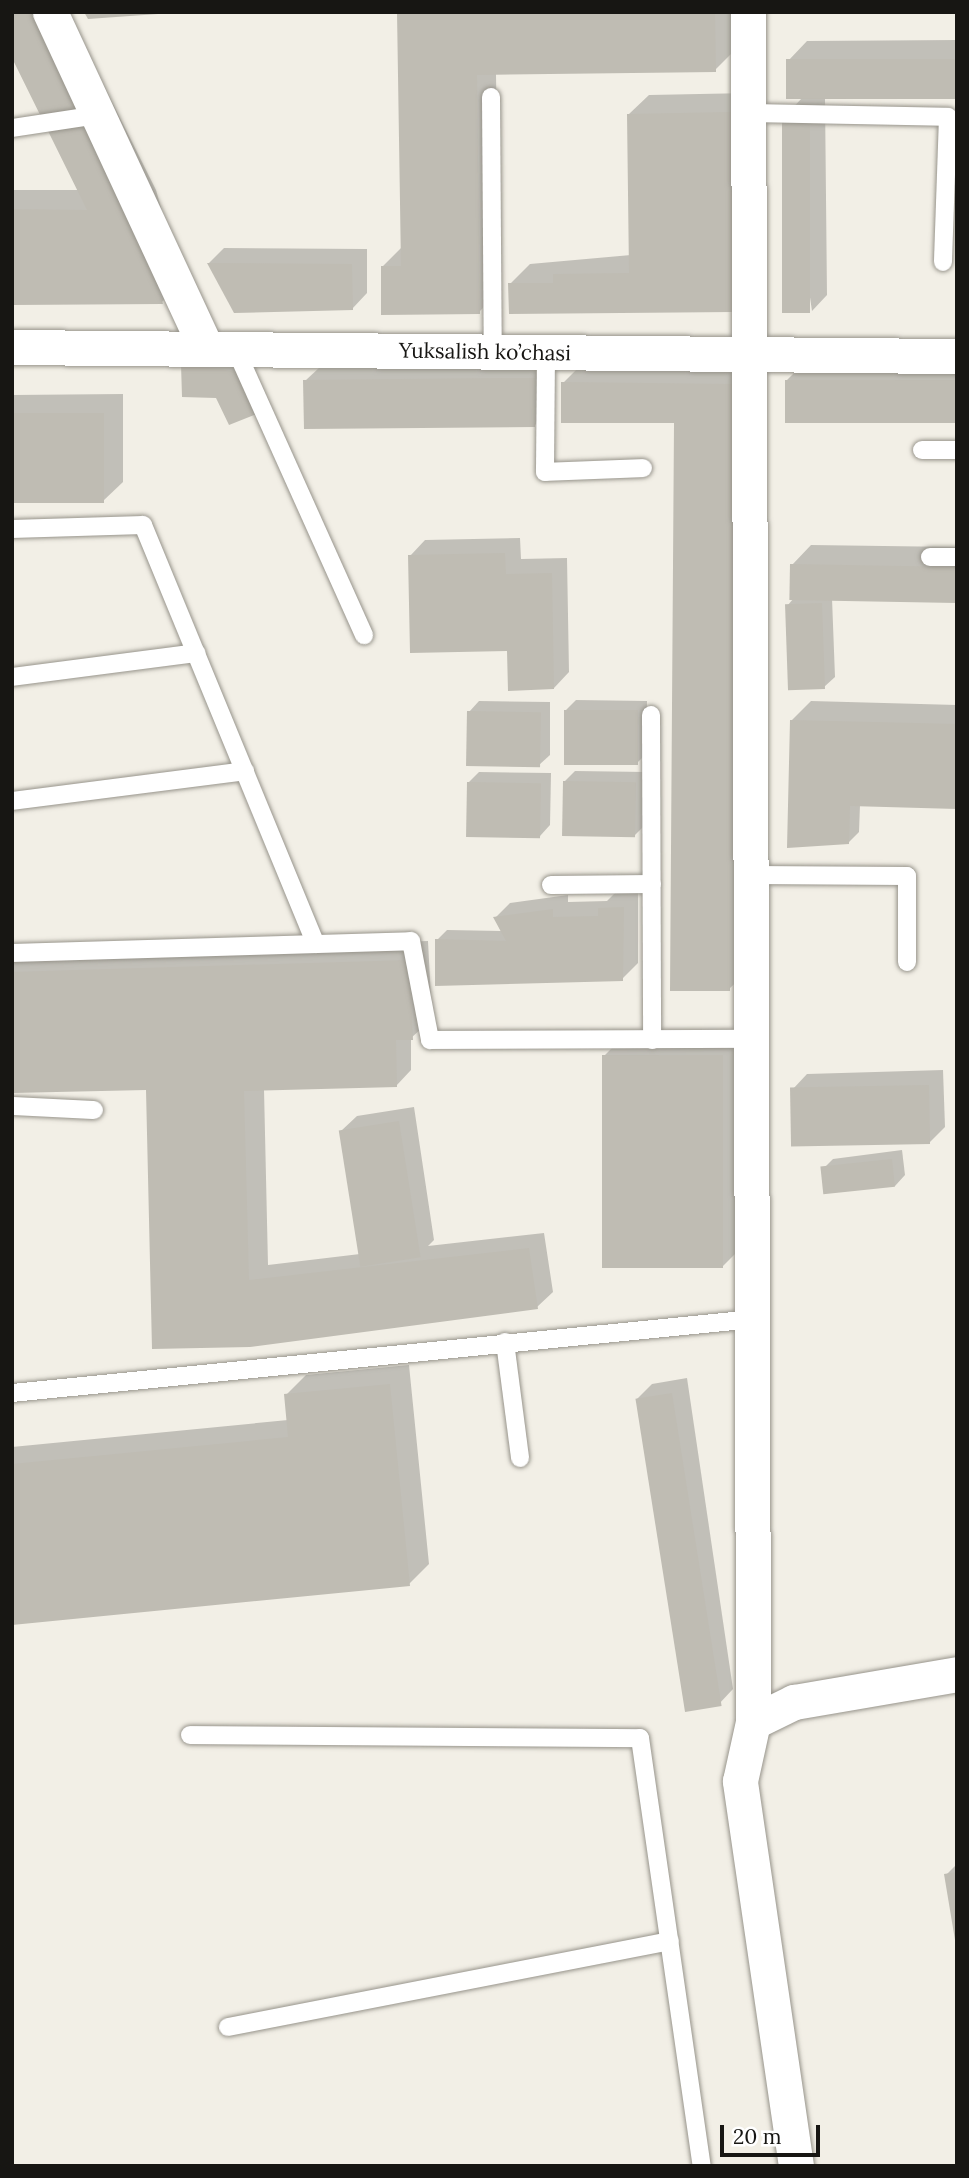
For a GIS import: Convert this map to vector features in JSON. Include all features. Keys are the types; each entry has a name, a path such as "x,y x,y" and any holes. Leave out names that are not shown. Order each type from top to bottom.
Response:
{"street":[{"path":"50,12 98,115 220,348"},
{"path":"748,12 747,357 754,1039 753,1721 740,1781 796,2166"},
{"name":"Yuksalish ko’chasi","path":"12,347 747,357 957,356"},
{"path":"753,1721 794,1702 957,1674"}],"lane":[{"path":"491,97 493,352"},
{"path":"747,113 948,117 943,262"},
{"path":"12,128 98,115"},
{"path":"220,348 364,635"},
{"path":"546,354 545,472 643,468"},
{"path":"922,450 957,450"},
{"path":"12,529 143,525 316,944"},
{"path":"930,557 957,557"},
{"path":"12,677 196,653"},
{"path":"651,715 652,1040"},
{"path":"12,801 245,771"},
{"path":"752,875 907,876 907,962"},
{"path":"551,885 652,884"},
{"path":"12,953 411,942 430,1040 754,1039"},
{"path":"12,1106 94,1110"},
{"path":"12,1393 754,1319"},
{"path":"505,1342 520,1458"},
{"path":"190,1735 640,1738 702,2166"},
{"path":"228,2027 670,1941"}],"building":[{"path":"12,12 38,12 136,210 163,304 12,305 12,209 87,210 12,58"},
{"path":"84,12 158,12 158,14 88,19"},
{"path":"397,12 715,12 716,72 477,75 480,314 381,315 381,266 401,266"},
{"path":"786,59 957,59 957,99 786,99"},
{"path":"731,112 733,312 509,314 508,283 553,283 553,274 629,273 627,114"},
{"path":"782,116 810,116 810,313 782,313"},
{"path":"207,263 352,264 353,310 234,313"},
{"path":"181,364 239,372 259,413 229,425 216,398 182,397"},
{"path":"535,378 535,427 304,429 303,380"},
{"path":"785,380 957,380 957,423 785,423"},
{"path":"561,382 733,384 730,991 670,991 674,423 561,423"},
{"path":"12,413 104,413 104,503 12,503"},
{"path":"505,553 506,574 552,573 554,689 508,691 507,651 410,653 408,555"},
{"path":"790,564 957,567 956,603 789,600"},
{"path":"822,603 825,689 788,690 785,604"},
{"path":"564,710 638,710 638,765 564,765"},
{"path":"467,711 541,712 540,767 466,766"},
{"path":"790,720 957,724 957,809 850,806 849,844 787,848"},
{"path":"563,781 636,782 635,837 562,836"},
{"path":"467,782 541,783 540,838 466,837"},
{"path":"624,907 623,981 435,986 435,939 506,941 493,917 553,909 553,917 598,916 598,908"},
{"path":"409,960 413,1040 396,1040 397,1087 244,1091 249,1280 529,1248 538,1309 250,1347 152,1349 146,1090 12,1093 12,972"},
{"path":"602,1055 723,1055 723,1268 602,1268"},
{"path":"929,1085 930,1144 791,1146 790,1087"},
{"path":"399,1121 421,1257 360,1267 339,1131"},
{"path":"892,1159 895,1187 823,1194 820,1167"},
{"path":"390,1384 410,1586 12,1625 12,1464 288,1437 284,1394"},
{"path":"672,1393 722,1706 685,1712 635,1399"},
{"path":"957,1872 957,1940 955,1940 944,1874"}]}
